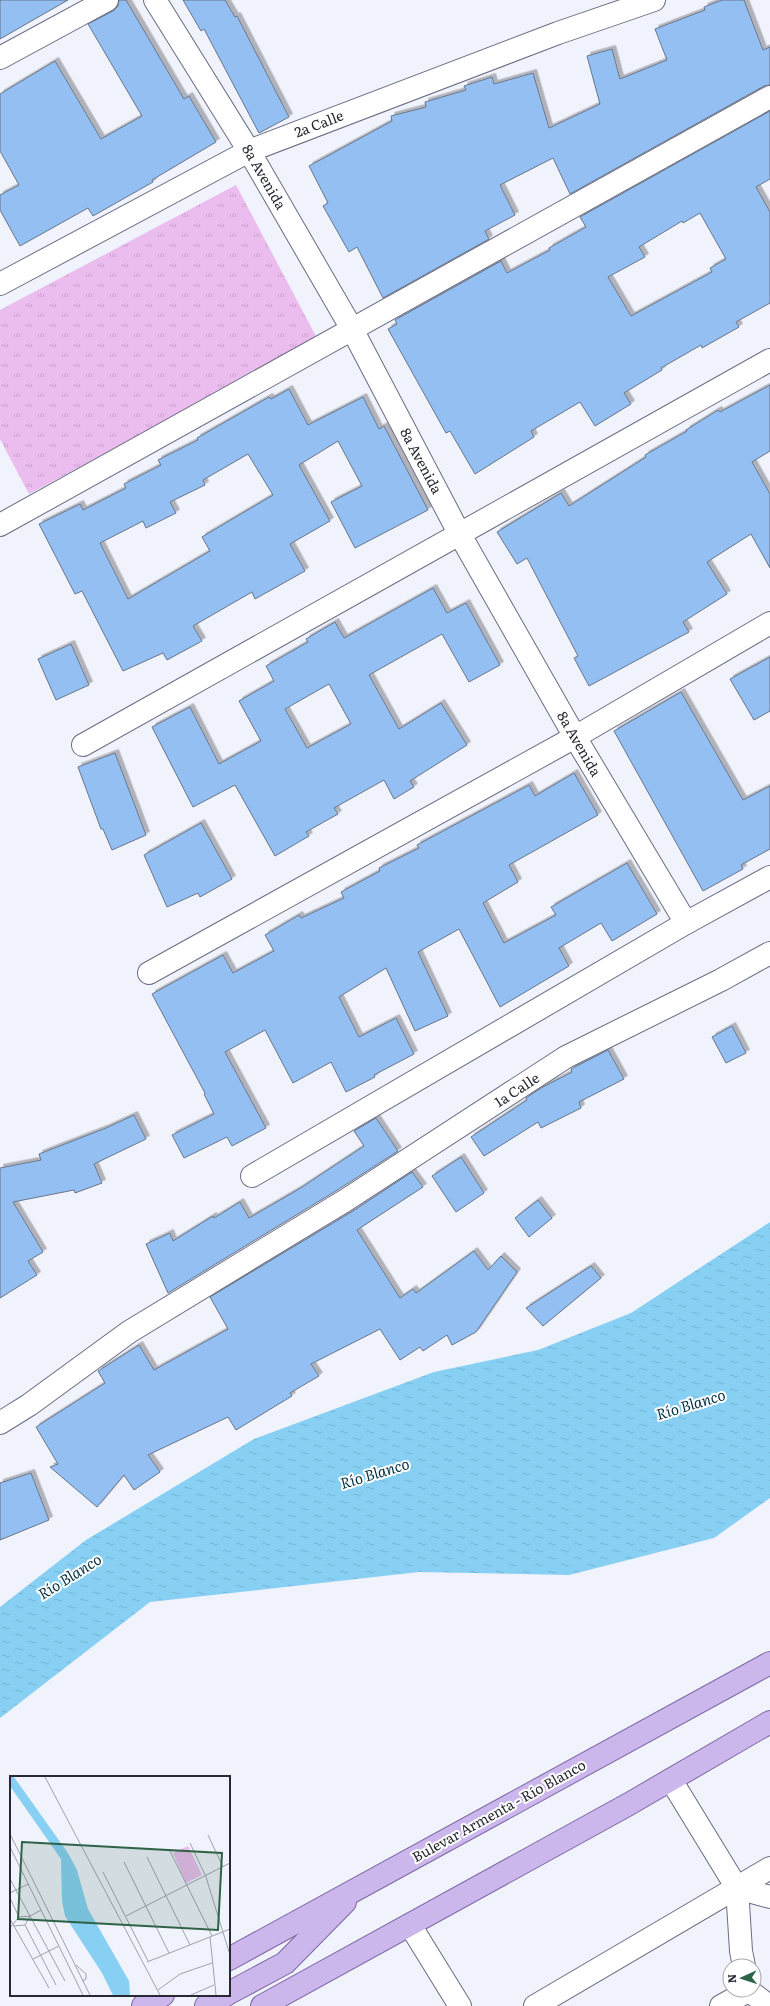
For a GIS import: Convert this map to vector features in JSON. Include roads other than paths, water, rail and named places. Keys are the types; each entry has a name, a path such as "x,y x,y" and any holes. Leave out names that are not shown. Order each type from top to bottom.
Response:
{"main road":[{"name":"Bulevar Armenta - Río Blanco","path":"230,1958 770,1663"},
{"path":"262,2006 671,1780 770,1722"},
{"path":"230,1993 285,1963 358,1888"},
{"path":"143,2006 161,1996"},
{"path":"206,2006 224,1996"}],"street":[{"path":"0,58 107,0"},
{"name":"8a Avenida","path":"155,0 249,151 352,329 460,533 575,737 686,923"},
{"name":"2a Calle","path":"0,284 249,151 558,34 654,0"},
{"path":"0,525 770,97"},
{"path":"83,745 770,360"},
{"path":"149,973 575,737 770,623"},
{"path":"252,1176 686,923 770,877"},
{"name":"1a Calle","path":"0,1424 29,1405 129,1332 353,1196 566,1057 721,980 770,953"},
{"path":"671,1780 737,1888 740,1951 742,1958"},
{"path":"535,2006 770,1868"},
{"path":"737,1888 770,1897"},
{"path":"410,1924 460,2006"},
{"path":"721,2006 734,1998"},
{"path":"758,1998 769,2006"}],"water":[{"name":"Río Blanco","path":"770,1222 770,1498 714,1538 569,1575 419,1572 150,1602 0,1718 0,1607 86,1540 254,1439 434,1372 538,1350 631,1313"}]}
